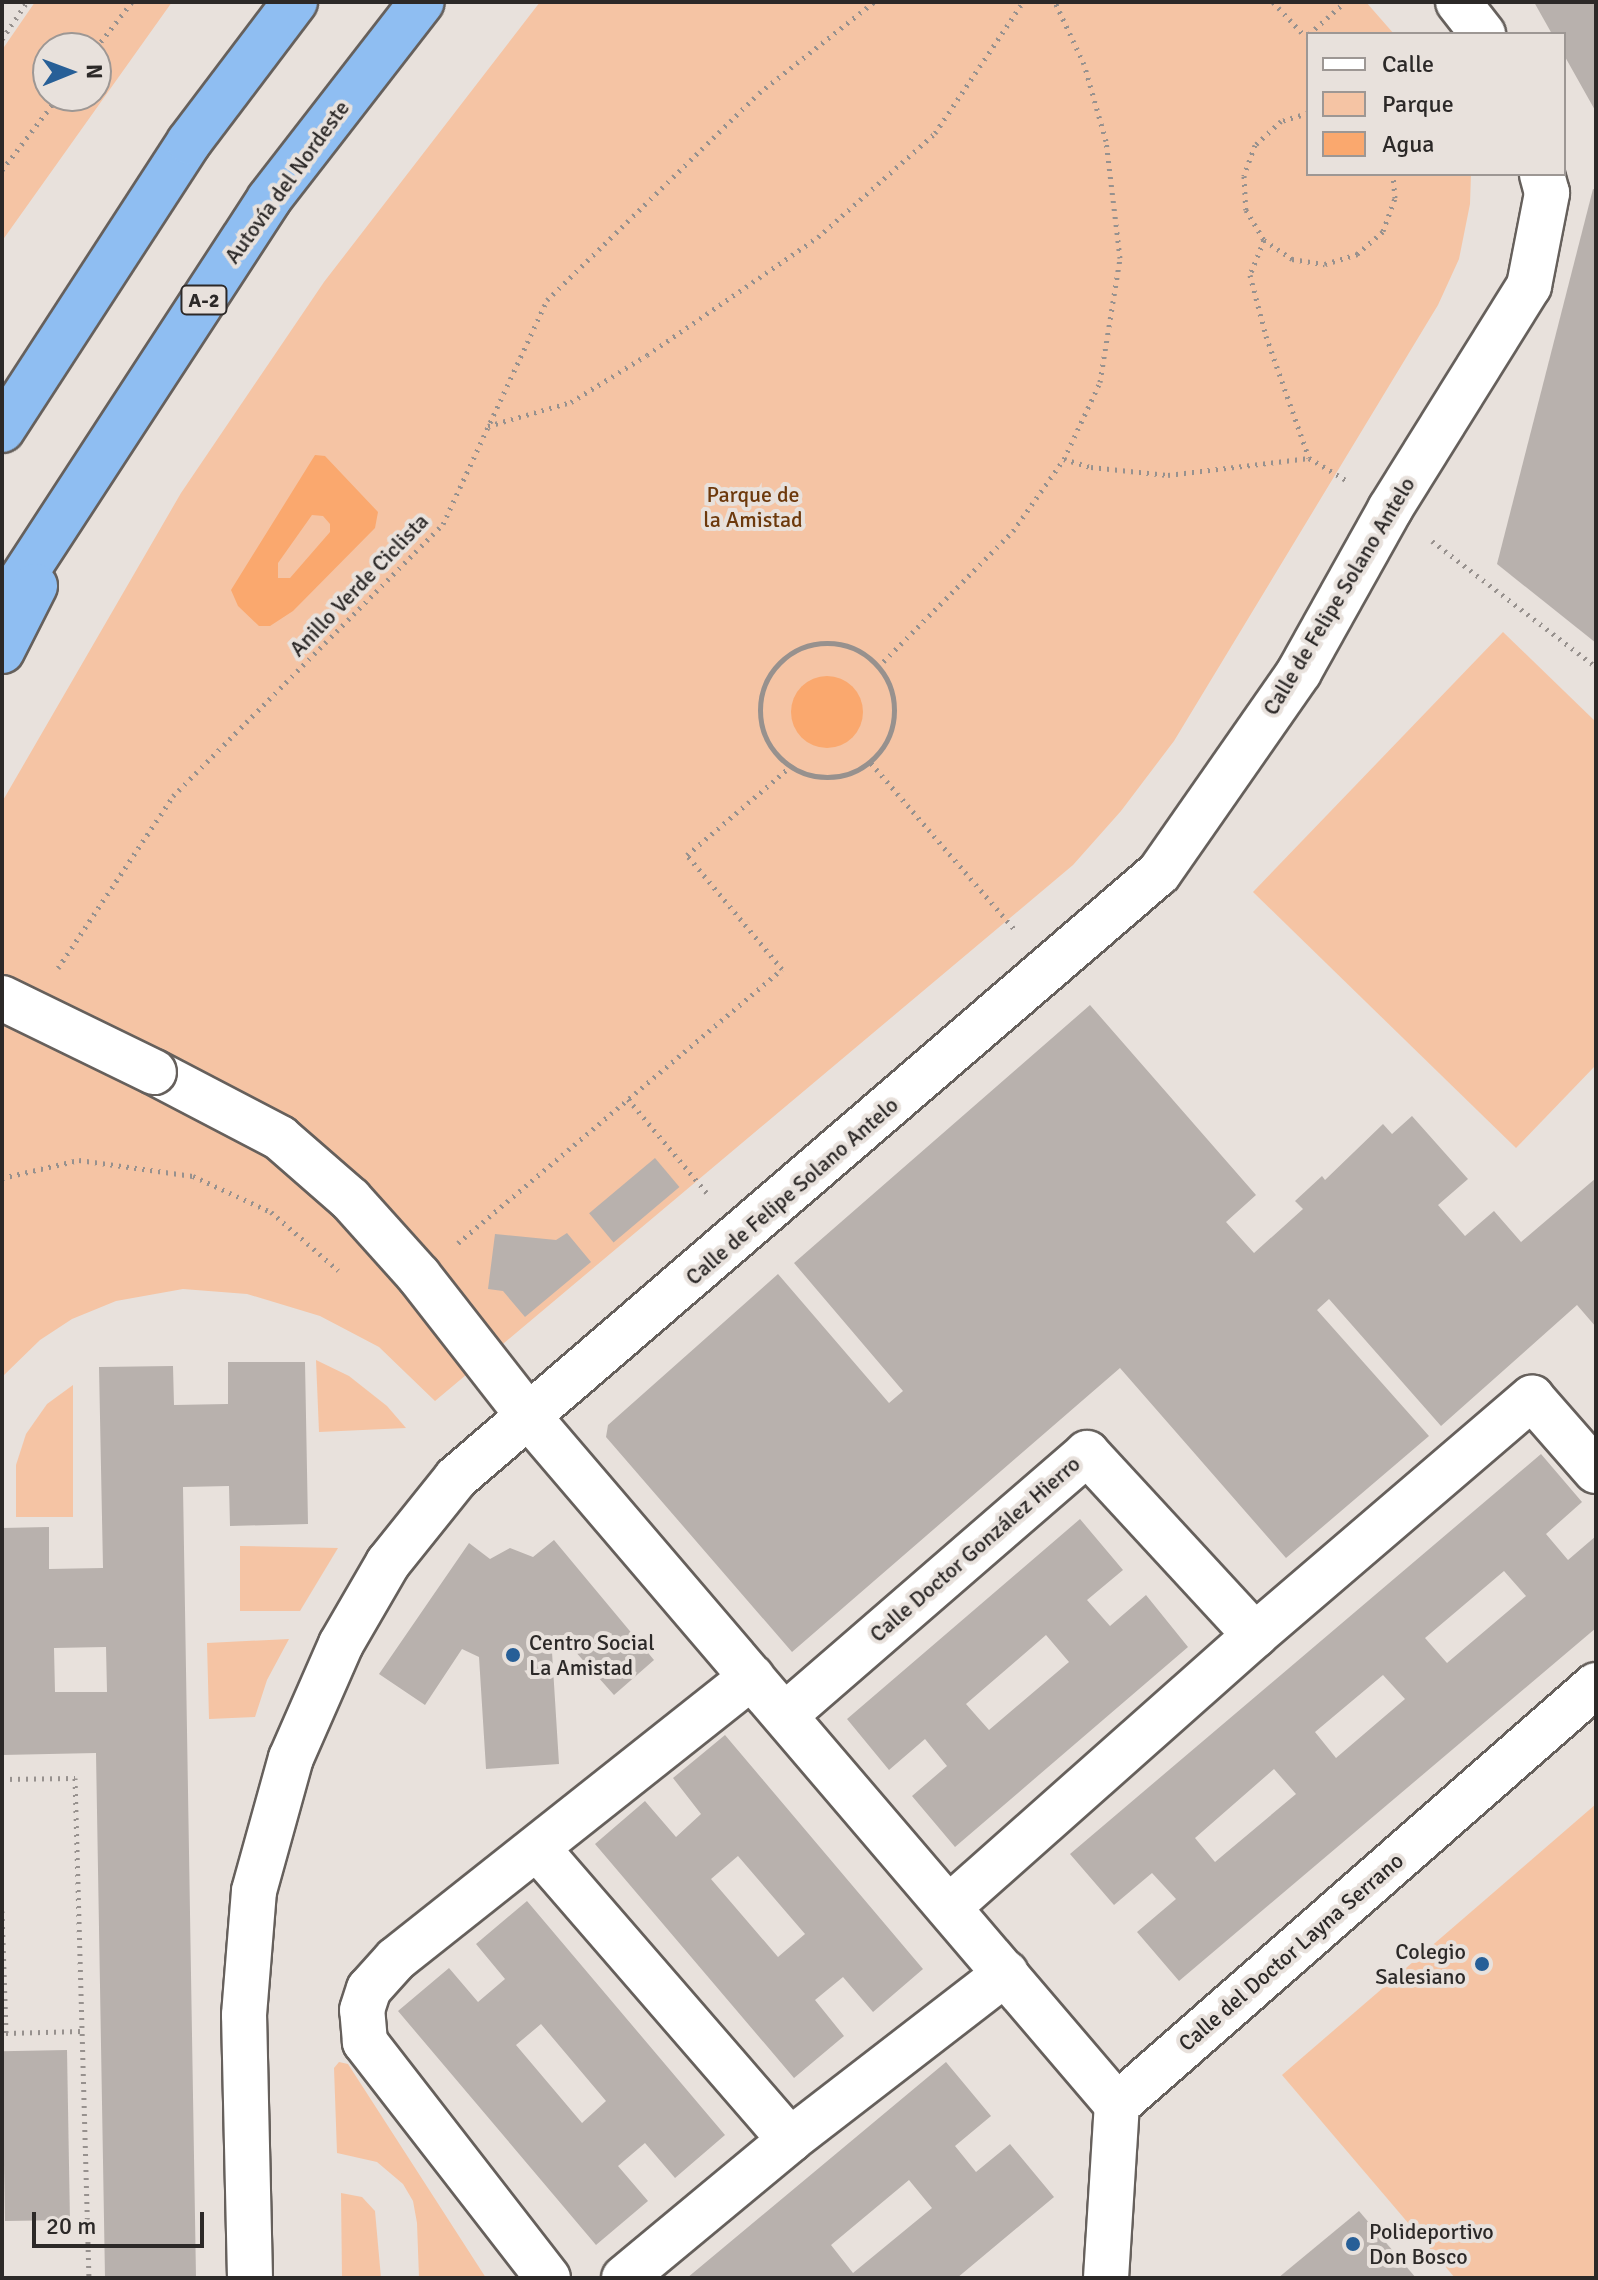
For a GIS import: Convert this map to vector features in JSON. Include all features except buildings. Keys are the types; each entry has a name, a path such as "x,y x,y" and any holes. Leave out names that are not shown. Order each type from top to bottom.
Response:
{"highway":[{"path":"2,430 189,142 295,2"},
{"name":"Autovía del Nordeste","path":"2,609 269,199 422,2"},
{"path":"2,651 99,461"}],"street":[{"path":"1458,2 1481,32"},
{"name":"Calle de Felipe Solano Antelo","path":"250,2278 244,2015 254,1891 291,1758 341,1644 388,1563 456,1478 1050,970 1159,873 1299,672 1390,509 1529,286 1547,193 1543,176"},
{"path":"2,998 280,1138 350,1199 419,1276 529,1417 1117,2105 1106,2278"},
{"path":"949,1907 1255,1635 1532,1398 1596,1471"},
{"name":"Calle Doctor González Hierro","path":"785,1715 1087,1453 1255,1635"},
{"path":"548,2278 365,2042 362,2010 369,1989 396,1959 752,1677"},
{"name":"Calle del Doctor Layna Serrano","path":"1117,2105 1596,1685"},
{"path":"538,1849 790,2140"},
{"path":"624,2278 790,2140 1006,1973"}],"path":[{"path":"2,39 27,2"},
{"path":"109,32 132,2"},
{"name":"Anillo Verde Ciclista","path":"54,974 173,796 443,524 547,300 759,93 874,2"},
{"path":"487,426 571,402 647,355 818,237 935,133 1023,2"},
{"path":"878,667 1013,531 1064,459 1100,382 1120,258 1106,141 1084,64 1055,2"},
{"path":"1273,2 1306,34"},
{"path":"1312,32 1345,2"},
{"path":"2,170 47,112"},
{"path":"1306,114 1281,121 1255,145 1244,176 1246,210 1264,240 1292,259 1325,264 1357,254 1383,231 1395,198 1393,176"},
{"path":"1264,240 1250,275 1266,336 1309,458 1390,509 1596,667"},
{"path":"1064,459 1091,467 1168,475 1309,458"},
{"path":"841,643 869,656 878,667 888,679 896,709 889,739 871,763 843,777 813,778 789,768 767,742 758,712 766,682 783,658 811,644 841,643"},
{"path":"871,763 1050,970"},
{"path":"419,1276 782,969 687,855 789,768"},
{"path":"628,1099 742,1233"},
{"path":"2,1178 79,1160 193,1176 271,1212 342,1274"},
{"path":"2,1779 75,1778 89,2278"},
{"path":"2,1911 6,2033 82,2031"}],"green space":[{"path":"35,2 172,2 112,86 112,32 32,32 32,112 94,112 2,241 2,50"},
{"name":"Parque de la Amistad","path":"540,2 1366,2 1392,32 1306,32 1306,176 1471,176 1470,204 1459,259 1438,305 1174,741 1121,811 1073,865 435,1401 379,1347 320,1316 247,1294 183,1289 116,1301 72,1319 40,1340 2,1377 2,802 181,493 324,282"},
{"path":"1503,632 1596,722 1596,1065 1516,1148 1253,892"},
{"path":"316,1360 349,1376 387,1406 406,1428 319,1432"},
{"path":"73,1385 73,1517 16,1517 16,1465 26,1434 47,1404"},
{"path":"240,1546 338,1548 300,1611 240,1611"},
{"path":"289,1639 267,1680 255,1717 209,1719 207,1643"},
{"name":"Colegio Salesiano","path":"1596,1804 1596,2278 1455,2278 1282,2075"},
{"path":"339,2062 348,2064 486,2278 419,2278 417,2223 413,2201 403,2184 377,2162 337,2153 334,2068"},
{"path":"341,2193 362,2197 375,2211 381,2278 342,2278"}],"water":[{"path":"315,455 325,456 378,512 375,528 293,611 270,626 259,626 238,606 231,590","holes":["312,515 323,516 330,524 330,532 290,578 278,578 278,563"]},
{"path":"827,676 847,682 857,692 863,712 857,732 847,742 827,748 807,742 797,732 791,712 797,692 807,682"}],"place":[{"name":"Centro Social La Amistad","path":"513,1655"},
{"name":"Colegio Salesiano","path":"1482,1964"},
{"name":"Polideportivo Don Bosco","path":"1353,2244"}]}
